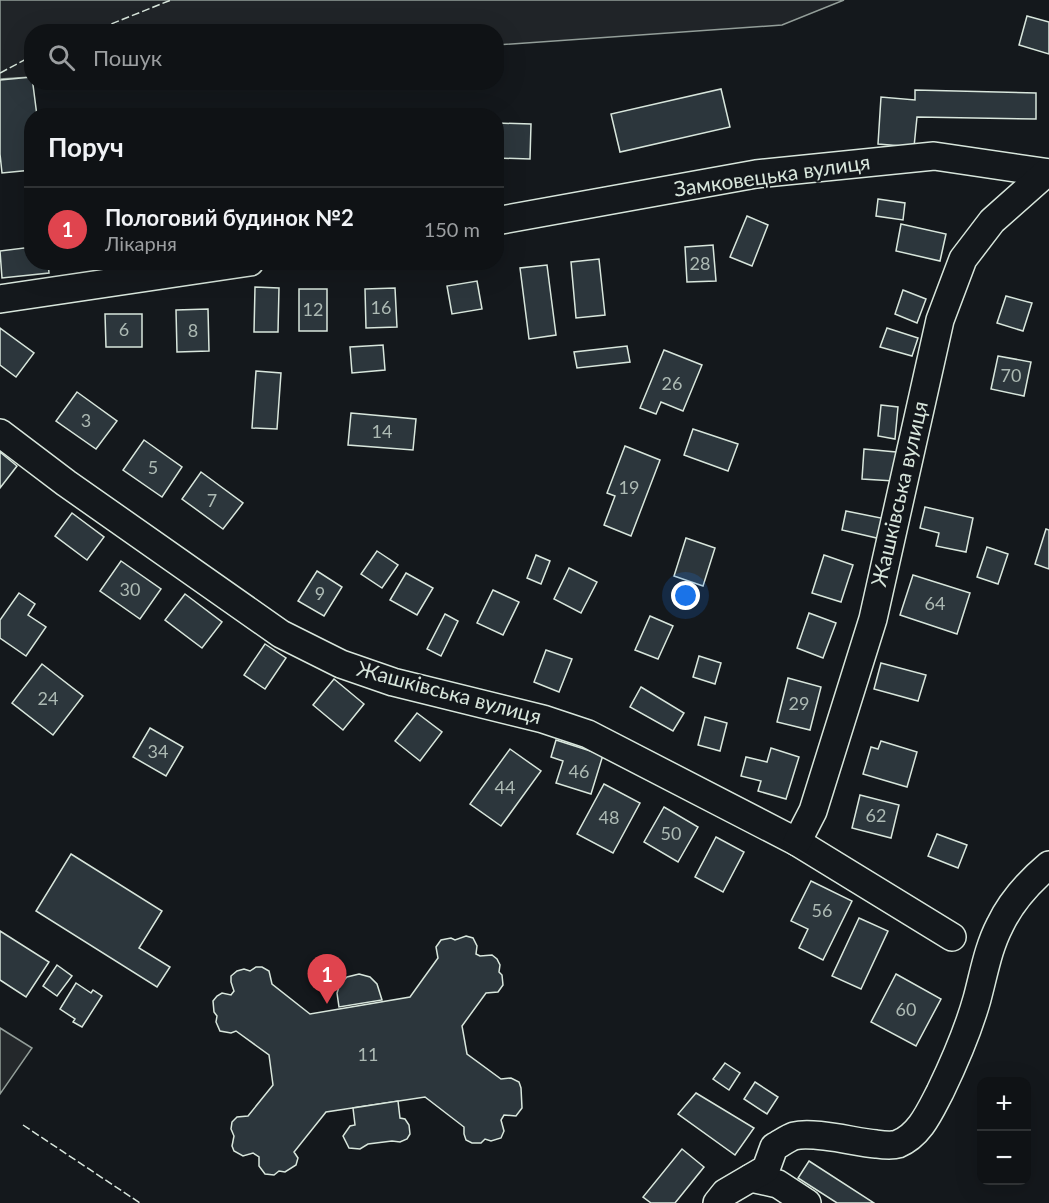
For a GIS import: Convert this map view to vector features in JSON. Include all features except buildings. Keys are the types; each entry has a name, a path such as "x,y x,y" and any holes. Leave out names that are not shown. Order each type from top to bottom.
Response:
{"street":[{"name":"Замковецька вулиця","path":"504,220 756,174 934,156 1048,173"},
{"name":"Жашківська вулиця","path":"797,842 813,811 873,619 940,320 963,260 992,221 1048,173"},
{"path":"0,299 196,270"},
{"name":"Жашківська вулиця","path":"0,433 66,483 281,634 341,664 393,682 543,719 588,734 797,842 952,937"},
{"path":"717,1203 725,1193 766,1169 774,1147 794,1136 821,1136 887,1145 898,1144 915,1132 927,1119 960,1052 978,998 987,956 1000,924 1035,877 1049,865"},
{"path":"751,1178 778,1184 807,1203"}],"shaded area":[{"path":"0,0 844,0 782,25 504,45 504,24 24,24 24,77 0,79"},
{"path":"0,1028 32,1048 0,1094"}],"fence":[{"path":"111,24 171,0"},
{"path":"0,73 24,60"},
{"path":"23,1125 140,1203"}],"place":[{"name":"Пологовий будинок №2","path":"327,1004"}]}
